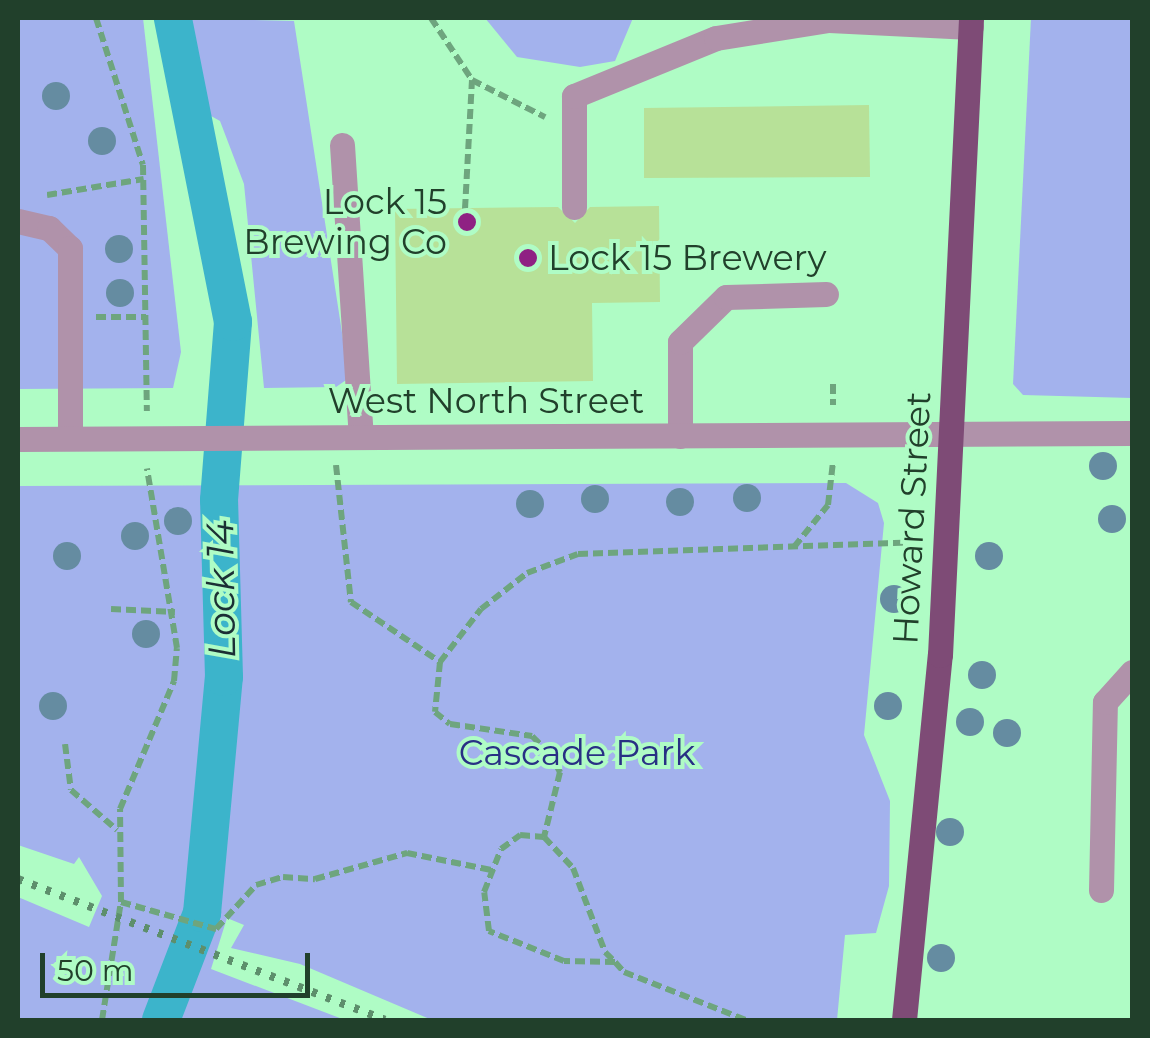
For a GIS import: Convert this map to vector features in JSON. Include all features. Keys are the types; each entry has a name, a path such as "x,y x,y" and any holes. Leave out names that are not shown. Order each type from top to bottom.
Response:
{"main road":[{"name":"Howard Street","path":"904,1020 947,543 971,22"}],"street":[{"path":"574,207 574,96 716,38 829,18 971,22"},
{"path":"342,145 361,435"},
{"path":"18,220 49,228 70,248 70,438"},
{"path":"680,436 680,342 726,297 826,294"},
{"name":"West North Street","path":"18,438 1132,433"},
{"path":"1101,890 1105,702 1132,672"}],"path":[{"path":"96,18 130,106 144,178 147,399"},
{"path":"431,18 472,80 543,114 547,139"},
{"path":"465,208 472,80"},
{"path":"35,195 144,178"},
{"path":"70,316 146,317"},
{"path":"793,548 828,505 834,435 833,384"},
{"path":"334,435 351,602 440,662"},
{"path":"102,1020 120,902 118,830 174,681 174,612 148,471"},
{"path":"544,836 560,772 550,754 532,736 450,724 435,712 440,662 482,608 527,573 578,554 947,543"},
{"path":"111,609 174,612"},
{"path":"65,744 71,790 118,830"},
{"path":"615,962 573,868 544,836 520,836 492,870 484,906 489,931 503,942 564,961 615,962 746,1020"},
{"path":"120,902 216,929 256,885 283,877 315,879 406,853 492,870"}],"green space":[{"path":"18,18 143,18 181,352 173,388 18,389"},
{"path":"166,18 294,21 349,378 336,387 264,388 244,184 220,121 179,98 162,50"},
{"path":"485,18 633,18 615,61 580,67 517,57"},
{"path":"1031,18 1132,18 1132,398 1023,395 1013,384"},
{"name":"Cascade Park","path":"846,483 878,503 884,523 864,735 890,801 889,886 876,933 845,935 837,1020 432,1020 300,964 231,948 244,925 227,918 211,969 345,1020 18,1020 18,897 89,927 102,896 79,857 74,864 18,845 18,486"}],"building":[{"path":"869,105 870,177 644,178 644,108"},
{"name":"Lock 15 Brewery","path":"659,206 660,302 592,303 593,381 397,384 395,209 558,207 575,223 590,207"}],"waterway":[{"name":"Lock 14","path":"161,1020 202,913 224,677 219,500 233,322 173,18"}],"railway":[{"path":"18,879 385,1020"}],"place":[{"name":"Lock 15 Brewing Co","path":"467,222"},
{"name":"Lock 15 Brewery","path":"528,258"}]}
